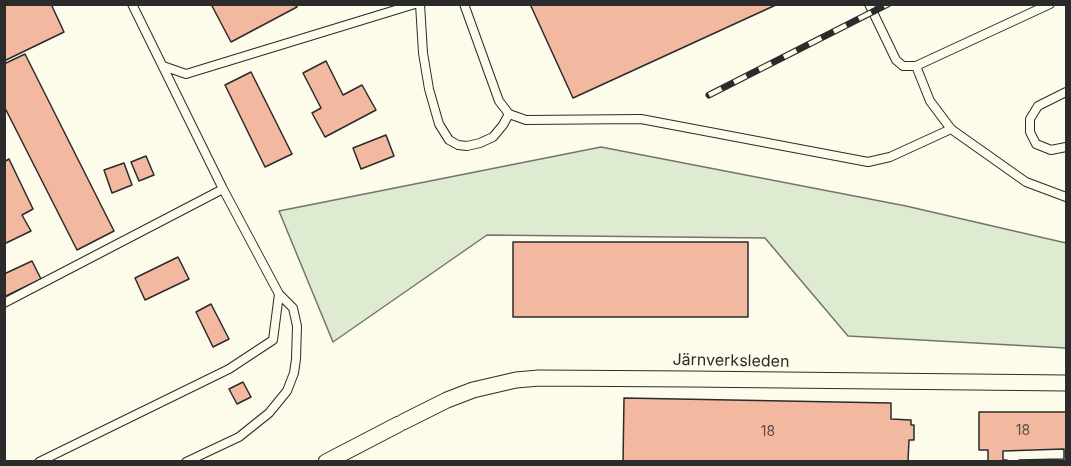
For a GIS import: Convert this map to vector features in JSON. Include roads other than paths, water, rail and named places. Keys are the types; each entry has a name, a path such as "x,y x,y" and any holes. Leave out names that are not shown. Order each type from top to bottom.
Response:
{"street":[{"name":"Järnverksleden","path":"326,462 447,400 473,390 516,380 689,378 1066,383"}],"lane":[{"path":"132,4 223,189 279,294 293,308 297,326 294,373 287,391 269,413 239,437 186,462"},
{"path":"163,66 186,74 415,4"},
{"path":"420,4 423,53 429,89 439,124 449,140 458,145 467,146 480,143 493,137 509,114"},
{"path":"464,4 499,101 509,114 526,120 641,119 868,162 890,158 951,129"},
{"path":"869,4 896,60 903,66 916,66 1050,4"},
{"path":"916,66 930,100 951,129 1026,182 1066,197"},
{"path":"1066,92 1038,106 1030,119 1030,132 1036,144 1051,150 1066,147"},
{"path":"4,303 223,189"},
{"path":"39,462 230,369 273,340 279,294"}],"railway":[{"path":"709,95 888,4"}]}
